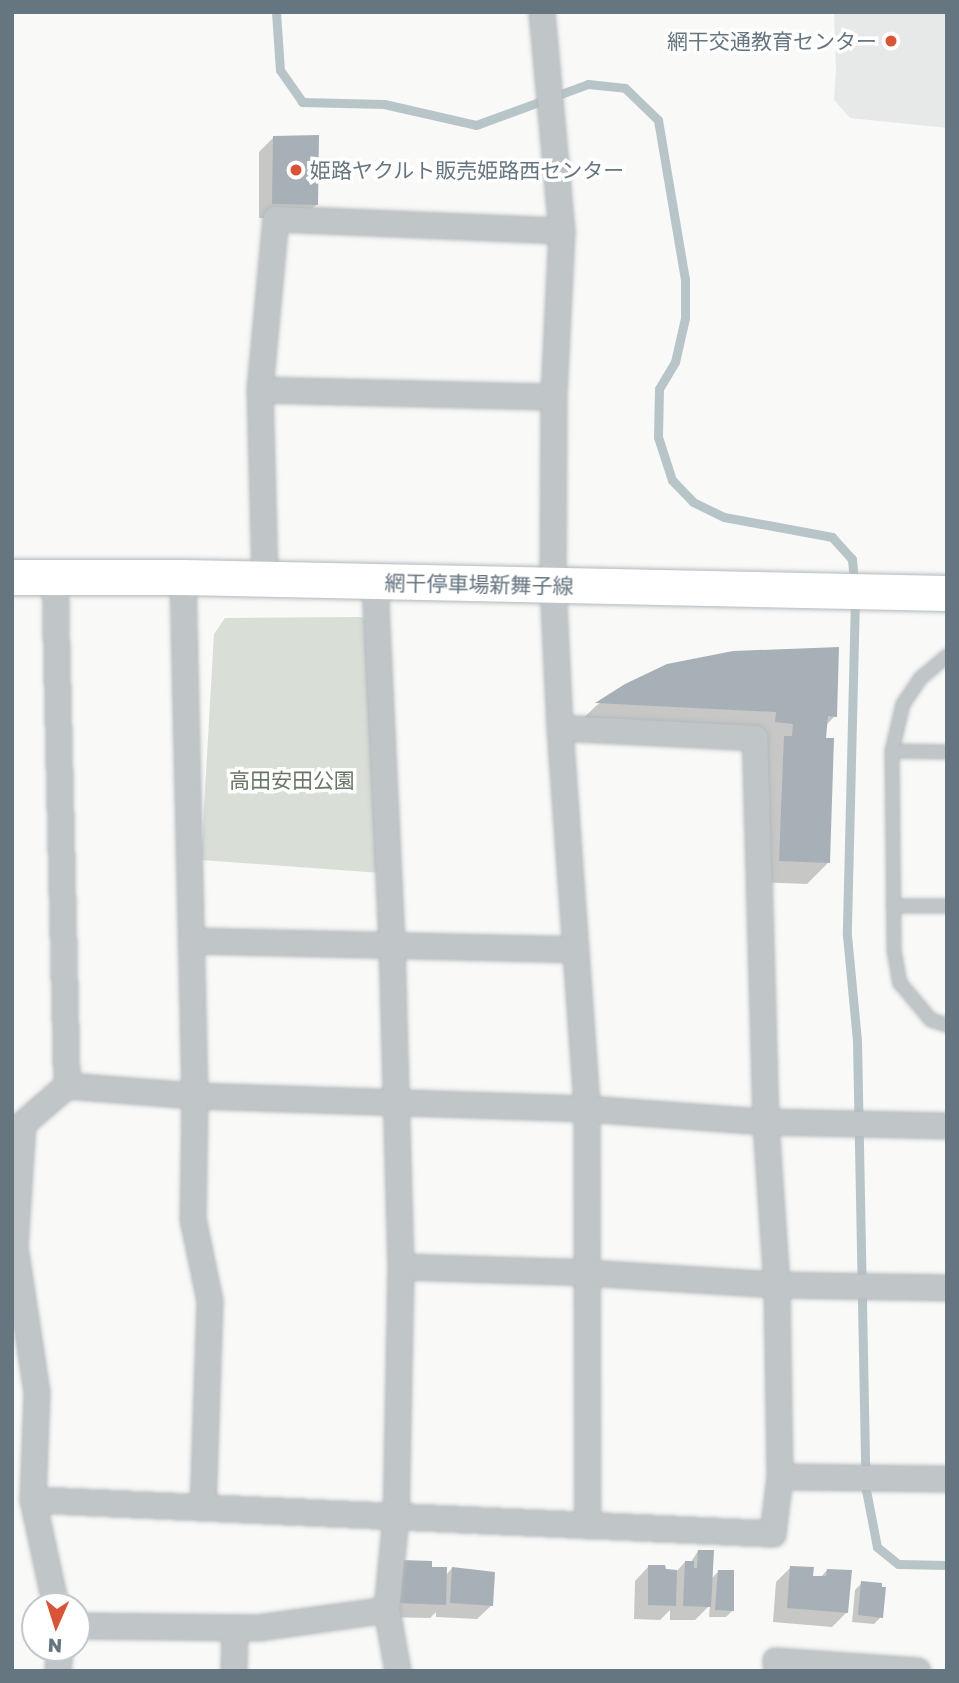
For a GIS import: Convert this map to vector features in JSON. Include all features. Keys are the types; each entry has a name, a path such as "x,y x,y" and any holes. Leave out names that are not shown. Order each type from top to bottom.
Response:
{"main road":[{"name":"網干停車場新舞子線","path":"12,577 265,578 375,583 553,584 947,593"}],"street":[{"path":"542,12 562,231 554,397 553,584 560,728 587,1109 588,1526"},
{"path":"265,578 260,390 276,219 562,231"},
{"path":"260,390 554,397"},
{"path":"55,577 67,1086"},
{"path":"183,577 195,1096 193,1219 210,1301 203,1508"},
{"path":"375,583 392,945 401,1267 396,1517 387,1611 398,1671"},
{"path":"33,1500 773,1534 780,1477 777,1285 766,1122 755,738 560,728"},
{"path":"192,941 576,950"},
{"path":"53,1592 33,1500 37,1393 13,1247 23,1124 67,1086 195,1096 587,1109 766,1122 947,1126"},
{"path":"401,1267 587,1273 777,1285 947,1288"},
{"path":"780,1477 947,1479"},
{"path":"91,1626 258,1628 387,1611"},
{"path":"234,1671 235,1628"},
{"path":"776,1671 776,1661 918,1671"}],"lane":[{"path":"947,656 920,679 903,704 892,751 894,950 900,983 931,1020 947,1025"},
{"path":"892,751 947,752"},
{"path":"893,906 946,906 947,917"}],"shaded area":[{"name":"網干交通教育センター","path":"834,12 947,12 947,128 850,118 834,100"}],"green space":[{"name":"高田安田公園","path":"362,617 370,626 381,873 201,860 214,634 225,618"}],"building":[{"name":"姫路ヤクルト販売姫路西センター","path":"319,135 318,205 272,204 273,136"},
{"path":"839,647 837,717 828,716 826,738 834,738 830,863 779,861 784,736 792,736 793,724 775,722 776,712 595,703 625,684 667,664 733,651"},
{"path":"698,1550 714,1550 711,1607 683,1606 685,1561 694,1561 694,1568 697,1568"},
{"path":"400,1560 432,1561 432,1567 447,1567 446,1605 399,1603"},
{"path":"648,1565 665,1565 666,1569 677,1570 676,1606 648,1605"},
{"path":"790,1566 814,1567 813,1576 826,1576 827,1569 852,1570 848,1613 787,1608"},
{"path":"452,1567 495,1572 493,1606 450,1603"},
{"path":"718,1570 734,1570 734,1611 715,1610"},
{"path":"861,1581 882,1583 882,1587 886,1587 883,1618 858,1615"}],"waterway":[{"path":"276,12 280,70 302,102 384,104 476,125 588,84 625,88 658,120 685,279 685,318 675,362 659,389 658,437 672,480 693,502 724,517 832,537 852,559 854,584"},
{"path":"855,598 847,935 857,1041 866,1490 877,1547 898,1564 947,1565"}],"place":[{"name":"網干交通教育センター","path":"891,41"},
{"name":"姫路ヤクルト販売姫路西センター","path":"296,170"}]}
